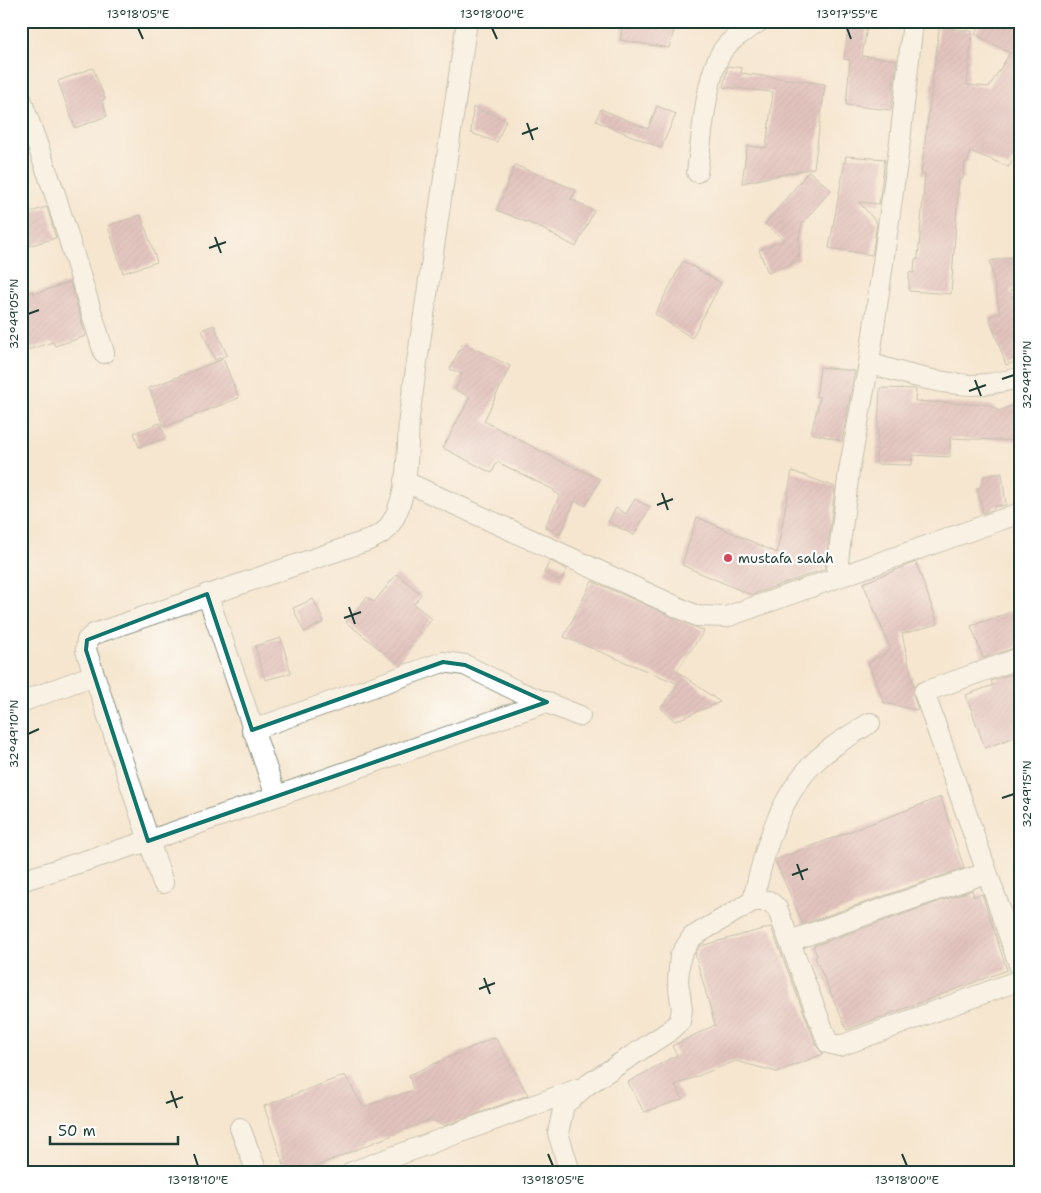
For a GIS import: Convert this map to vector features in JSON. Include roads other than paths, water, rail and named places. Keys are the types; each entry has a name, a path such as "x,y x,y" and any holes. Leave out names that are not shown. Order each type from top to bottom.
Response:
{"street":[{"path":"163,883 86,650 86,640 94,634 207,594 369,540 385,531 397,512 404,481 409,417 467,21"},
{"path":"697,172 712,78 721,52 737,37 760,21"},
{"path":"836,578 849,471 869,363 900,141 913,21"},
{"path":"21,99 55,194 104,353"},
{"path":"869,363 916,376 960,385 997,383 1020,378"},
{"path":"404,481 697,616 726,617 1020,513"},
{"path":"207,594 276,796"},
{"path":"1020,658 924,692 1020,967"},
{"path":"252,730 443,662 465,665 580,716"},
{"path":"21,702 94,675"},
{"path":"21,881 148,840 547,702"},
{"path":"752,901 765,849 794,787 810,767 828,751 870,723"},
{"path":"790,941 986,873"},
{"path":"570,1172 560,1145 559,1122 564,1105 587,1085 650,1045 680,1021 682,1009 678,973 680,956 687,942 698,932 752,901 769,901 777,908 828,1043 833,1046 840,1046 1020,980"},
{"path":"352,1172 587,1085"},
{"path":"240,1128 257,1172"}],"place":[{"name":"mustafa salah","path":"728,558"}]}
